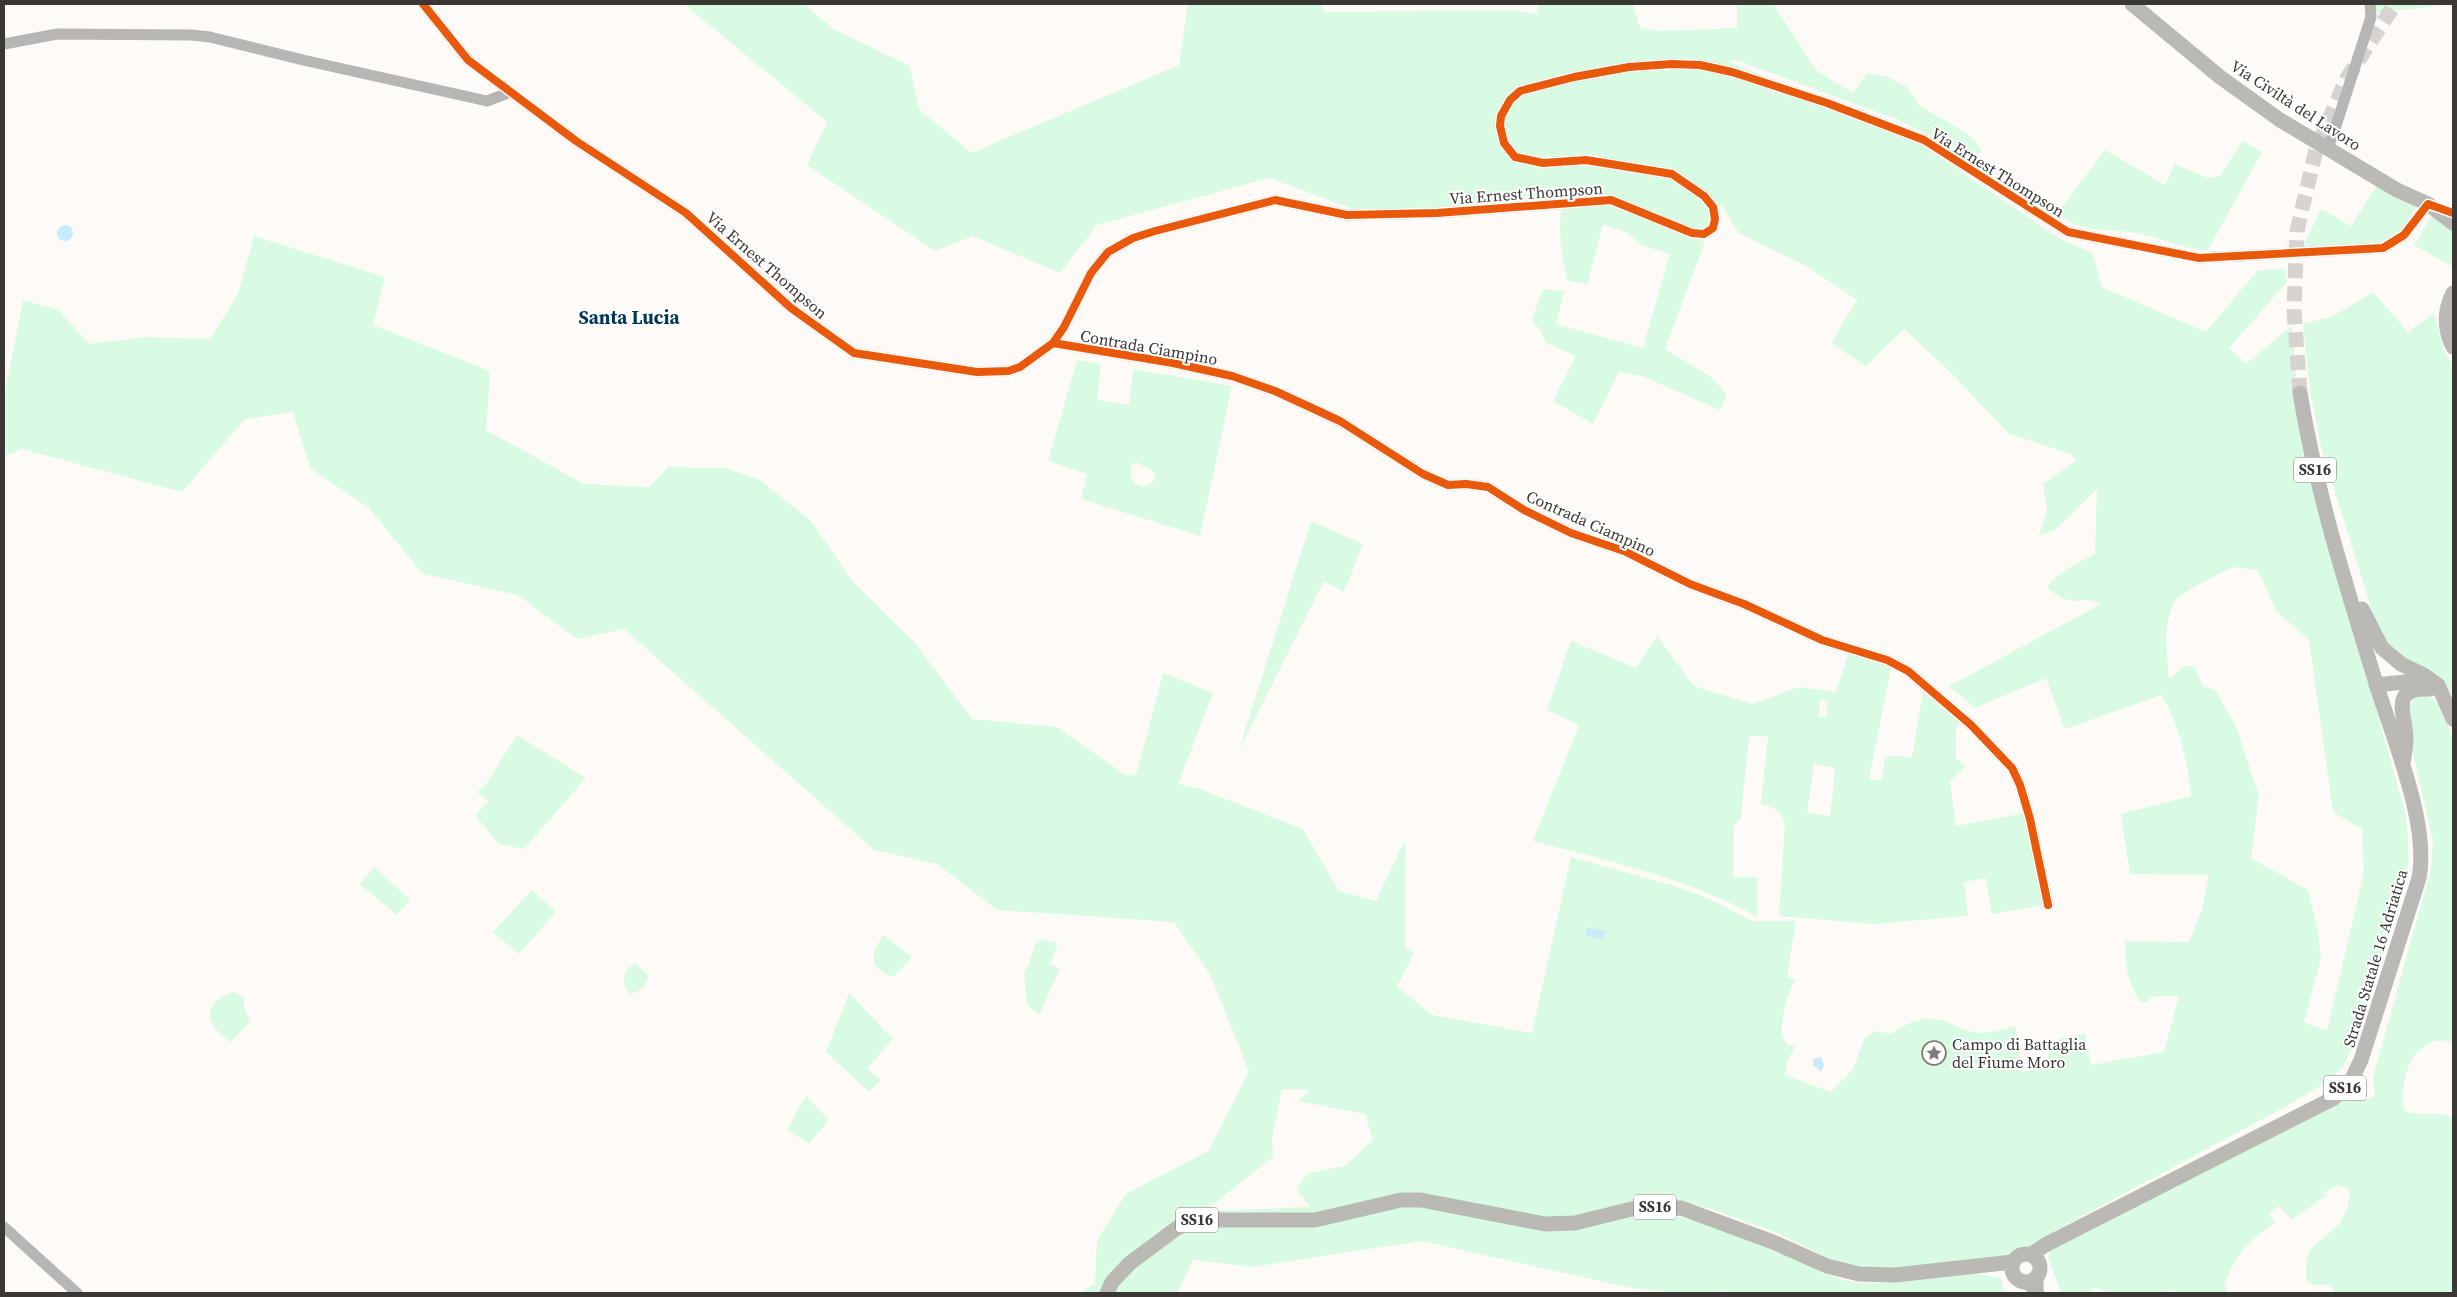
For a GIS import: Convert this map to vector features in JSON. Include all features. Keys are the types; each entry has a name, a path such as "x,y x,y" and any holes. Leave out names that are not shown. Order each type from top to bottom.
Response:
{"main road":[{"name":"Via Civiltà del Lavoro","path":"2132,4 2220,77 2280,120 2397,190 2453,213"},
{"name":"Via Civiltà del Lavoro","path":"2428,204 2453,224"},
{"path":"2453,293 2447,309 2446,322 2453,347"},
{"name":"Strada Statale 16 Adriatica","path":"2035,1263 2047,1244 2334,1098 2351,1081 2361,1060 2378,1012 2422,865 2418,828 2402,766 2334,545 2309,443 2300,393"},
{"path":"2334,545 2379,644 2390,656 2414,672 2424,675 2438,684 2453,719"},
{"path":"2376,685 2391,676 2414,672"},
{"path":"2376,685 2405,682 2430,689 2448,704"},
{"path":"2402,766 2406,739 2401,710 2404,700 2407,694 2415,689 2430,689"},
{"name":"SS16","path":"1107,1293 1112,1282 1130,1263 1177,1228 1196,1220 1315,1220 1356,1209 1411,1200 1443,1203 1545,1224 1575,1223 1632,1209 1681,1208 1773,1242 1827,1266 1859,1274 1895,1275 1988,1265 2032,1280 2035,1263 2018,1256 2016,1273"}],"street":[{"name":"Via Ernest Thompson","path":"423,4 468,60 576,141 686,213 791,308 854,353 991,373 1008,372 1020,368 1054,343 1064,328 1091,273 1108,252 1133,238 1155,231 1275,200 1347,215 1437,213 1611,200 1692,233 1704,234 1713,228 1715,219 1713,207 1704,196 1672,174 1586,160 1532,162 1515,157 1504,143 1500,126 1501,116 1510,100 1520,91 1574,76 1629,67 1672,64 1700,65 1732,72 1827,103 1924,140 2068,232 2199,258 2383,248 2404,235 2428,204"},
{"path":"2327,148 2332,138 2371,17 2370,4"},
{"path":"4,44 57,34 201,36 487,101 511,92"},
{"name":"Contrada Ciampino","path":"1054,343 1173,363 1232,376 1275,391 1340,421 1423,474 1448,484 1488,487 1524,510 1571,533 1624,551 1690,584 1744,604 1822,640 1887,660 1908,671 1971,725 2012,768 2020,785 2030,819 2048,905"},
{"path":"4,1228 77,1293"},
{"path":"2035,1263 2038,1293"},
{"path":"2016,1273 2038,1293"}],"green space":[{"path":"684,4 804,4 832,28 910,66 919,109 971,153 1179,65 1188,4 1321,4 1324,12 1508,10 1537,14 1538,4 1633,4 1640,28 1659,31 1737,28 1737,4 1773,4 1817,71 1853,93 1867,73 1888,77 1907,87 1920,106 1968,134 1982,150 1975,157 1896,119 1739,61 1726,60 1923,146 2062,240 2093,253 2102,287 2206,332 2257,271 2284,268 2287,282 2229,348 2246,364 2292,326 2297,386 2310,474 2406,815 2408,833 2405,885 2352,1049 2343,1066 2333,1078 2292,1103 2055,1231 2029,1252 2018,1253 2011,1259 1870,1270 1830,1259 1777,1233 1714,1210 1685,1202 1592,1216 1601,1225 1627,1218 1653,1216 1678,1217 1702,1222 1749,1239 1839,1279 1854,1282 1891,1282 1946,1275 1983,1274 2001,1278 2004,1290 2011,1293 1727,1293 1722,1290 1722,1293 1679,1293 1631,1288 1421,1241 1253,1267 1193,1260 1177,1293 1079,1293 1095,1284 1097,1240 1126,1194 1208,1151 1249,1072 1211,976 1174,922 997,910 937,864 874,850 624,629 577,639 518,595 423,574 369,508 310,468 293,412 245,419 182,492 22,449 4,456 4,398 23,300 58,310 90,344 147,337 210,339 238,294 254,236 385,277 373,325 490,371 486,430 584,484 649,487 668,467 725,468 760,480 811,521 853,582 914,642 972,719 1057,727 1124,774 1136,776 1163,673 1213,693 1178,784 1197,788 1303,829 1339,891 1376,901 1405,840 1405,947 1414,953 1397,986 1432,1015 1532,1033 1571,857 1678,887 1712,900 1752,921 1796,921 1787,977 1796,980 1788,996 1782,1025 1786,1042 1788,1045 1795,1046 1788,1060 1785,1075 1831,1092 1853,1069 1865,1037 1876,1031 1891,1034 1904,1026 1924,1019 1947,1022 1978,1033 1994,1032 2016,1026 2022,1072 2044,1068 2053,1041 2085,1033 2091,1065 2164,1052 2179,996 2149,997 2148,1002 2140,1002 2132,987 2128,973 2125,941 2189,942 2202,909 2209,875 2130,874 2121,814 2191,796 2182,744 2174,719 2162,695 2065,729 2046,678 1975,708 1949,686 2101,604 2087,600 2063,599 2047,587 2063,572 2095,554 2097,489 2056,529 2039,536 2047,510 2043,484 2076,461 2071,454 2009,434 1948,370 1904,329 1866,366 1831,343 1857,300 1806,266 1739,233 1721,205 1709,227 1698,231 1596,192 1499,204 1358,211 1269,178 1097,225 1060,273 973,236 935,251 807,165 827,122","holes":["2233,567 2258,570 2276,611 2309,640 2333,812 2362,829 2364,872 2327,1031 2304,1022 2321,959 2318,931 2308,890 2251,858 2259,796 2236,726 2215,690 2203,686 2194,666 2184,666 2169,679 2167,631 2170,612 2174,603 2192,588","1282,1089 1309,1090 1298,1101 1365,1114 1373,1140 1345,1166 1308,1173 1296,1189 1310,1207 1205,1211 1273,1157 1272,1138"]},
{"path":"2365,4 2451,4 2378,13"},
{"path":"2242,141 2262,152 2208,250 2199,250 2141,234 2088,228 2068,221 2057,214 2105,150 2165,185 2175,164 2208,178 2220,176"},
{"path":"2378,184 2416,207 2396,237 2385,242 2303,247 2321,209 2351,226"},
{"path":"1613,204 1705,242 1665,349 1711,377 1727,395 1720,410 1642,376 1619,372 1593,424 1553,401 1576,356 1546,343 1532,319 1543,289 1564,291 1556,324 1643,348 1670,254 1641,245 1626,232 1603,225 1587,285 1567,280 1560,235 1562,208"},
{"path":"2432,216 2453,231 2453,267 2414,245"},
{"path":"2373,292 2408,332 2434,313 2444,350 2453,366 2453,697 2447,686 2436,674 2397,654 2378,630 2321,447 2310,390 2303,324 2333,316"},
{"path":"1077,360 1101,364 1097,400 1129,405 1133,369 1232,386 1200,536 1081,499 1087,474 1048,461","holes":["1136,462 1156,473 1152,482 1143,487 1134,483 1131,477 1131,466"]},
{"path":"1311,521 1363,544 1344,592 1324,581 1239,750"},
{"path":"1657,636 1694,686 1752,704 1799,687 1836,692 1849,652 1891,667 1869,779 1882,780 1885,756 1912,757 1924,687 1959,718 1956,731 1956,758 1966,766 1950,781 1956,826 2025,813 2044,905 1992,914 1986,878 1964,882 1968,916 1875,924 1779,916 1785,824 1777,810 1761,804 1768,736 1749,736 1741,818 1734,826 1733,877 1757,877 1757,916 1729,902 1674,881 1533,841 1579,725 1547,710 1571,641 1636,668","holes":["1820,700 1827,701 1827,717 1819,717","1814,764 1835,768 1830,816 1807,812"]},
{"path":"2428,696 2442,710 2453,741 2453,1042 2439,1041 2428,1044 2419,1051 2411,1061 2406,1073 2403,1099 2405,1111 2418,1114 2441,1114 2453,1118 2453,1293 2336,1293 2330,1285 2313,1285 2306,1280 2306,1264 2310,1250 2340,1223 2348,1207 2350,1190 2338,1185 2321,1194 2328,1194 2292,1220 2279,1206 2269,1214 2275,1223 2250,1242 2239,1256 2224,1283 2228,1293 2174,1293 2173,1290 2122,1294 2093,1287 2090,1293 2061,1293 2048,1257 2051,1249 2347,1093 2365,1100 2375,1096 2373,1077 2431,869 2433,841 2412,749 2407,712 2414,697"},
{"path":"517,735 586,778 524,849 499,844 475,815 489,801 477,792 486,784"},
{"path":"375,867 410,900 397,915 359,884"},
{"path":"532,890 556,912 519,954 493,932"},
{"path":"884,935 912,957 893,977 875,965 874,954"},
{"path":"1043,940 1058,943 1050,964 1060,969 1039,1015 1027,1004 1024,972 1029,964 1035,944"},
{"path":"635,963 648,975 648,979 642,988 629,994 624,985 625,971"},
{"path":"235,992 244,998 244,1006 250,1022 231,1042 216,1029 210,1016 213,1005 217,1000"},
{"path":"849,993 893,1039 867,1069 881,1080 869,1092 826,1052"},
{"path":"806,1096 829,1120 809,1144 787,1129"}],"water":[{"path":"62,225 68,225 73,230 71,239 62,241 57,236 57,230"},
{"path":"1587,927 1605,931 1604,939 1585,936"},
{"path":"1821,1057 1824,1065 1821,1072 1813,1065 1813,1059"}],"tunnel":[{"path":"2300,393 2294,310 2297,231 2316,150 2347,78 2395,4"}],"cycle path":[{"path":"423,4 468,60 576,141 686,213 791,308 854,353 977,372 1008,371 1020,367 1053,343 1064,327 1091,273 1108,252 1133,238 1155,231 1275,200 1347,215 1437,213 1611,200 1692,233 1704,234 1713,228 1715,219 1713,207 1704,196 1672,174 1586,160 1543,163 1515,157 1504,143 1500,126 1501,116 1510,100 1520,91 1574,77 1629,67 1672,64 1700,65 1732,72 1827,103 1924,140 2068,232 2199,258 2383,248 2404,235 2428,204 2453,213"},
{"path":"1053,343 1173,363 1232,376 1275,391 1340,421 1423,474 1448,485 1466,484 1488,487 1524,510 1571,533 1624,551 1690,584 1744,604 1822,640 1887,660 1908,671 1971,725 2012,768 2020,785 2030,819 2048,905"}],"place":[{"name":"Campo di Battaglia del Fiume Moro","path":"1934,1053"}],"district":[{"name":"Santa Lucia","path":"629,317"}]}
